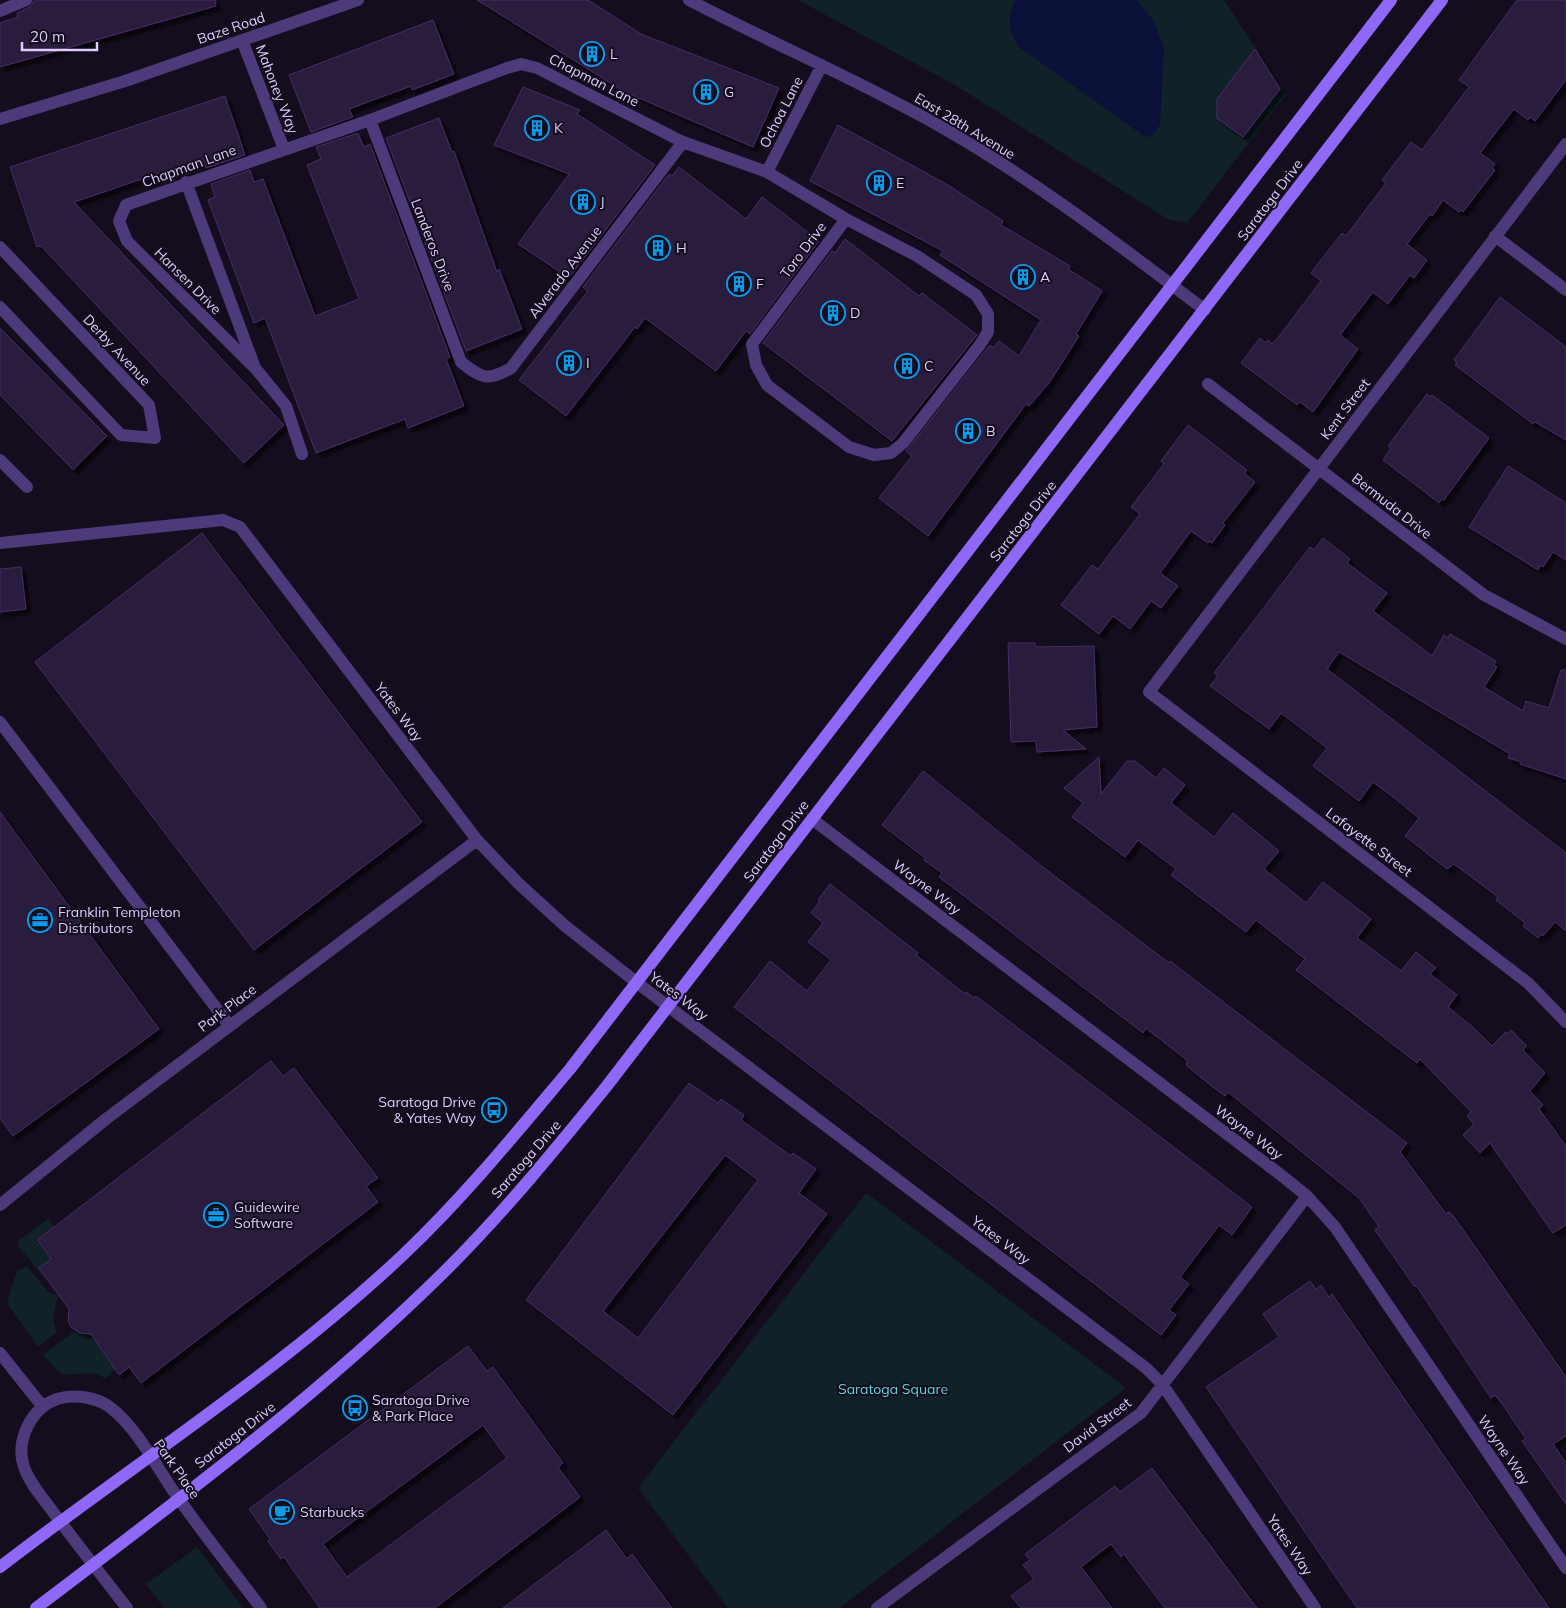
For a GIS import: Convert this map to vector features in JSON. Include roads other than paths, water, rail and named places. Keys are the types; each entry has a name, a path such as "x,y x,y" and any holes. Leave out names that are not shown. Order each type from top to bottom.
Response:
{"main road":[{"name":"Saratoga Drive","path":"0,1567 291,1351 405,1253 517,1133 636,982 1392,0"},
{"name":"Saratoga Drive","path":"36,1608 258,1437 321,1385 443,1272 555,1150 668,1007 1442,0"}],"street":[{"path":"0,11 26,0"},
{"name":"Baze Road","path":"0,119 125,82 358,0"},
{"name":"East 28th Avenue","path":"689,0 822,65 943,128 1108,236 1205,310"},
{"name":"Mahoney Way","path":"242,40 284,149"},
{"name":"Chapman Lane","path":"126,205 186,182 370,120 521,64 537,68 683,142 767,172 846,219 917,256 976,295 988,314 988,332 904,443 891,454 874,455 849,447 808,416"},
{"name":"Ochoa Lane","path":"767,172 822,65"},
{"name":"Landeros Drive","path":"370,120 461,362 477,375"},
{"name":"Alverado Avenue","path":"477,375 496,377 511,368 683,142"},
{"name":"Kent Street","path":"1149,692 1566,144"},
{"name":"Hansen Drive","path":"186,182 256,369"},
{"name":"Hansen Drive","path":"126,205 119,221 127,241 256,369 286,406 302,454"},
{"name":"Toro Drive","path":"808,416 767,385 756,365 752,344 846,219"},
{"path":"1495,236 1566,290"},
{"name":"Derby Avenue","path":"0,246 149,405 154,438 121,435 0,306"},
{"name":"Bermuda Drive","path":"1208,384 1484,595 1566,639"},
{"path":"0,460 27,487"},
{"name":"Yates Way","path":"0,543 223,520 240,527 477,840 519,884 557,919 668,1007 1146,1368 1162,1384 1315,1608"},
{"name":"Lafayette Street","path":"1149,692 1528,983 1566,1022"},
{"path":"0,722 229,1025"},
{"name":"Wayne Way","path":"812,819 1307,1196 1335,1227 1566,1568"},
{"name":"Park Place","path":"0,1205 106,1119 477,840"},
{"name":"David Street","path":"877,1608 1140,1412 1307,1196"},
{"path":"0,1353 42,1407 30,1421 24,1434 21,1451 24,1467 32,1483 127,1608"},
{"name":"Park Place","path":"42,1407 58,1399 76,1397 94,1398 110,1407 122,1419 150,1456 178,1498 261,1608"}],"place":[{"name":"L","path":"592,54"},
{"name":"G","path":"706,92"},
{"name":"K","path":"537,128"},
{"name":"E","path":"879,183"},
{"name":"J","path":"583,202"},
{"name":"H","path":"658,248"},
{"name":"A","path":"1023,277"},
{"name":"F","path":"739,284"},
{"name":"D","path":"833,313"},
{"name":"I","path":"569,363"},
{"name":"C","path":"907,366"},
{"name":"B","path":"968,431"},
{"name":"Franklin Templeton Distributors","path":"40,920"},
{"name":"Saratoga Drive & Yates Way","path":"494,1110"},
{"name":"Guidewire Software","path":"216,1215"},
{"name":"Saratoga Drive & Park Place","path":"355,1408"},
{"name":"Starbucks","path":"282,1512"}],"park label":[{"name":"Saratoga Square","path":"893,1389"}]}
